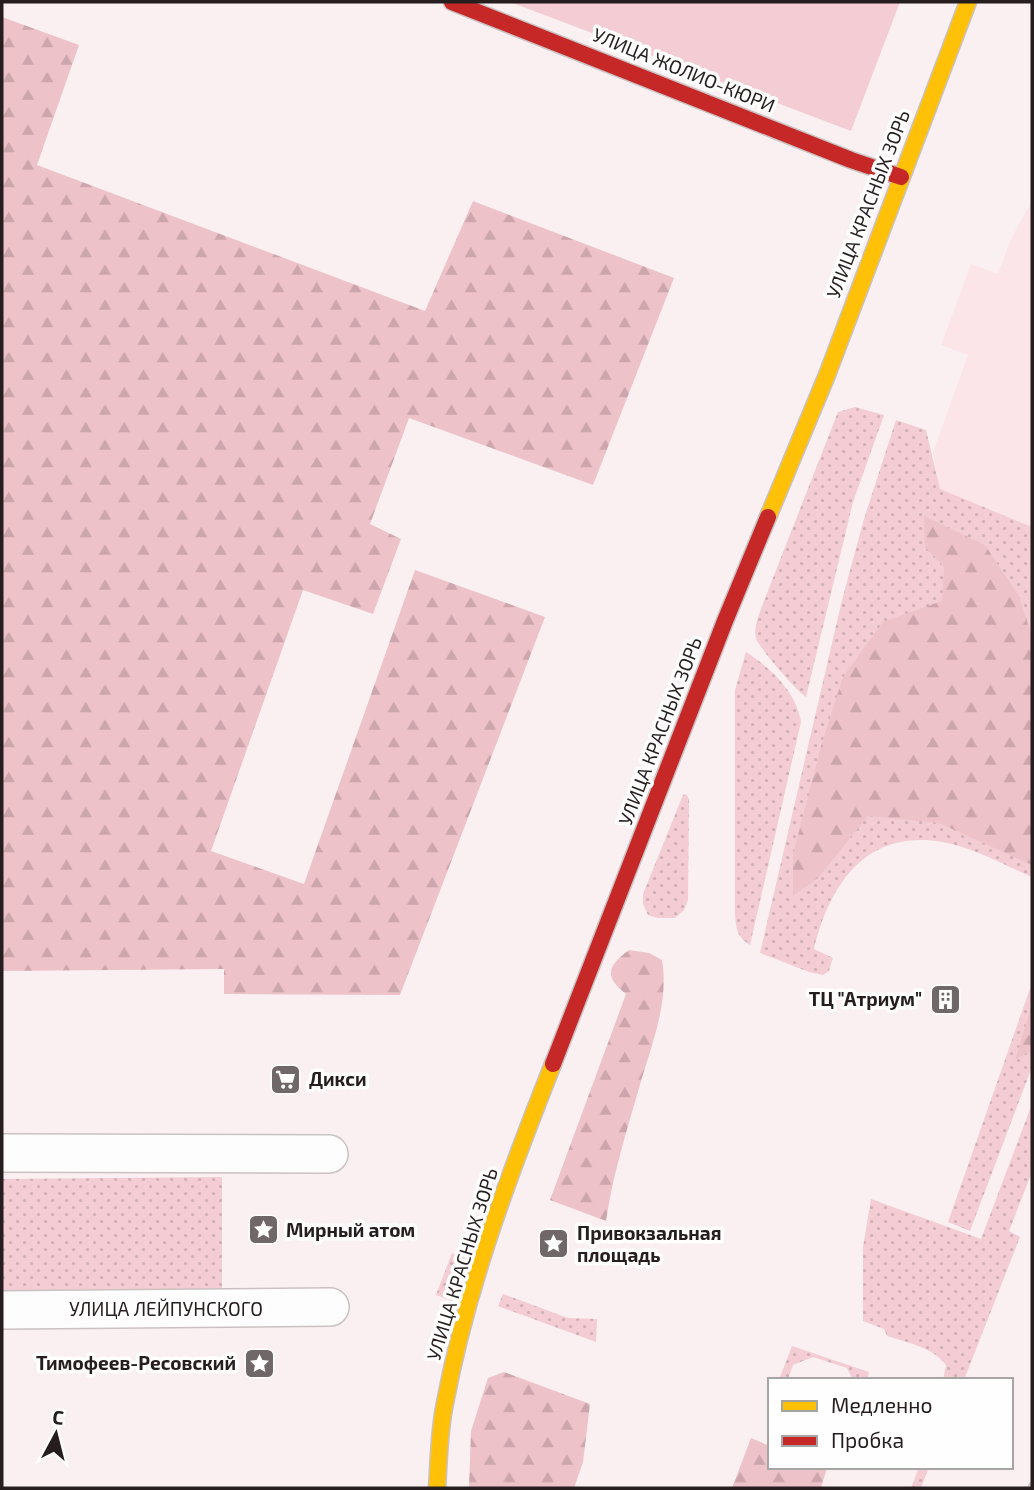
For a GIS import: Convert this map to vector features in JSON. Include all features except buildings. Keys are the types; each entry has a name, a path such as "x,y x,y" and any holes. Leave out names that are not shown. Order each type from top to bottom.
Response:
{"street":[{"name":"УЛИЦА ЖОЛИО-КЮРИ","path":"452,2 851,160 901,177"},
{"name":"УЛИЦА КРАСНЫХ ЗОРЬ","path":"437,1488 444,1406 464,1316 500,1199 725,621 827,375 968,2"},
{"path":"2,1153 329,1154"},
{"name":"УЛИЦА ЛЕЙПУНСКОГО","path":"2,1310 330,1307"}],"shaded area":[{"path":"510,2 900,2 851,131"},
{"path":"1032,201 1032,527 939,489 933,452 968,355 941,345 971,264 998,274 1011,239"},
{"path":"855,407 884,415 853,502 806,697 764,650 756,638 756,626 838,412"},
{"path":"896,420 926,430 940,489 1032,527 1032,877 977,852 942,842 916,840 893,844 873,853 856,866 830,903 814,949 833,958 829,971 823,975 760,953 842,600 864,519"},
{"path":"746,652 781,682 794,701 801,722 750,945 738,932 735,914 735,690"},
{"path":"686,794 689,799 688,900 684,910 675,918 658,918 648,915 643,904 643,894 683,795"},
{"path":"1032,983 1032,1067 970,1231 948,1222"},
{"path":"1032,1104 1032,1172 1009,1231 1020,1237 965,1378 943,1378 946,1365 934,1354 920,1346 887,1336 884,1329 863,1321 863,1247 871,1199 981,1239"},
{"path":"222,1177 222,1293 2,1294 2,1179"},
{"path":"452,1253 468,1259 452,1301 436,1295"},
{"path":"503,1294 568,1318 597,1319 596,1342 498,1306"},
{"path":"792,1346 869,1372 868,1378 852,1378 847,1368 813,1357 793,1365 788,1378 780,1377"},
{"path":"918,1469 928,1469 921,1488 911,1488"}],"green space":[{"path":"2,17 79,45 37,165 425,311 473,201 674,278 593,485 409,418 370,524 401,539 373,614 303,590 211,851 304,884 415,570 545,617 400,995 224,994 224,969 2,971"},
{"path":"924,516 985,545 1019,596 1032,637 1032,865 939,823 868,816 818,878 793,896 793,855 821,746 843,677 883,622 942,601 944,567 925,547"},
{"path":"629,950 649,953 662,960 662,1006 621,1150 606,1221 550,1200 626,994 614,982 611,972 616,961"},
{"path":"1032,1004 1032,1050 1015,1060"},
{"path":"504,1372 590,1404 583,1462 574,1488 469,1488 471,1431 488,1378"},
{"path":"751,1438 768,1445 768,1469 827,1469 821,1488 732,1488"}],"traffic: slow":[{"path":"768,517 827,375 968,2"},
{"path":"437,1488 443,1414 465,1316 505,1189 553,1064"}],"traffic: jam":[{"path":"452,2 851,160 901,177"},
{"path":"553,1064 768,517"}],"place":[{"name":"ТЦ \"Атриум\"","path":"945,999"},
{"name":"Дикси","path":"286,1079"},
{"name":"Мирный атом","path":"263,1230"},
{"name":"Привокзальная площадь","path":"554,1244"},
{"name":"Тимофеев-Ресовский","path":"259,1363"}]}
